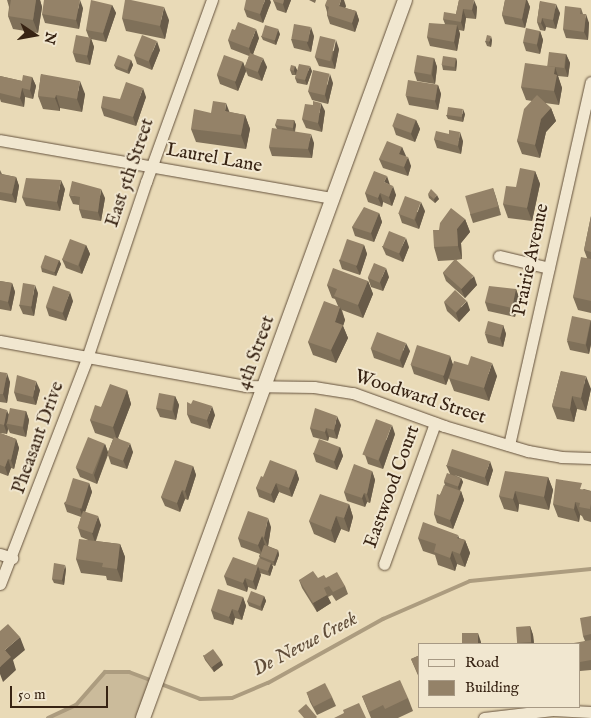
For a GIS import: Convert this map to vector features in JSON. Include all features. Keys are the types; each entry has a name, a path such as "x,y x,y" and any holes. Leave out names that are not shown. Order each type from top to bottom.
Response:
{"street":[{"name":"East 5th Street","path":"87,358 152,166 212,0"},
{"name":"4th Street","path":"143,718 405,0"},
{"name":"Prairie Avenue","path":"509,445 591,82"},
{"name":"Laurel Lane","path":"0,140 333,198"},
{"path":"499,256 549,268"},
{"name":"Woodward Street","path":"0,341 264,389 314,387 353,393 435,423 509,445 551,456 591,458"},
{"name":"Pheasant Drive","path":"0,584 12,558 87,358"},
{"name":"Eastwood Court","path":"384,564 435,423"},
{"path":"0,554 12,558"},
{"path":"484,718 548,710 591,712"}],"shaded area":[{"path":"105,672 129,672 155,683 143,718 48,718 76,705"}],"building":[{"path":"11,0 36,0 33,20 8,16"},
{"path":"44,0 80,0 76,20 42,14"},
{"path":"91,0 112,5 103,33 86,30"},
{"path":"125,0 164,7 160,26 122,18"},
{"path":"246,0 265,0 260,14 244,9"},
{"path":"274,0 284,0 283,4"},
{"path":"327,0 341,0 339,6 356,11 352,23 327,15 329,7 325,5"},
{"path":"459,0 474,0 472,10 463,9 461,22 443,19 444,12 456,14"},
{"path":"505,0 526,0 522,19 502,15"},
{"path":"540,1 556,4 553,20 542,18 541,23 537,22"},
{"path":"565,6 581,8 580,14 586,14 584,32 563,29"},
{"path":"238,22 256,29 249,48 228,40 232,29 235,30"},
{"path":"429,23 457,25 454,42 427,37"},
{"path":"294,24 311,27 308,42 291,39"},
{"path":"265,25 278,29 275,41 261,36"},
{"path":"526,28 540,31 537,45 523,42"},
{"path":"76,35 91,38 87,56 73,53"},
{"path":"142,35 157,41 149,61 134,55"},
{"path":"487,35 491,36 489,42 486,41"},
{"path":"320,36 336,40 330,61 315,57"},
{"path":"549,52 566,54 564,68 547,66"},
{"path":"250,53 263,58 258,72 245,67"},
{"path":"118,55 131,60 127,70 114,65"},
{"path":"224,55 243,62 236,82 217,75"},
{"path":"417,55 434,58 431,75 414,72"},
{"path":"443,56 456,58 454,67 442,65"},
{"path":"525,63 555,67 554,74 557,75 554,91 521,87"},
{"path":"299,64 310,66 305,80 295,78"},
{"path":"291,65 295,66 294,71 290,70"},
{"path":"313,70 330,74 325,95 308,91"},
{"path":"41,74 80,81 77,99 56,95 55,98 38,96"},
{"path":"23,75 32,77 30,90 22,88 20,98 0,93 0,76 22,81"},
{"path":"408,80 438,85 435,100 405,96"},
{"path":"126,82 143,88 133,117 101,107 103,96 120,99"},
{"path":"537,95 551,108 541,119 535,145 517,141 524,109"},
{"path":"213,101 226,103 225,111 245,115 241,135 191,129 194,109 211,113"},
{"path":"313,101 321,103 318,123 302,119 305,104 313,105"},
{"path":"448,107 463,109 462,117 447,115"},
{"path":"397,113 416,120 411,133 392,126"},
{"path":"277,119 294,120 293,128 275,125"},
{"path":"272,128 311,134 308,149 269,147"},
{"path":"449,130 460,132 458,146 434,139 436,131 449,134"},
{"path":"387,141 402,147 399,154 408,157 404,167 379,159"},
{"path":"520,168 535,171 527,208 503,204 506,186 516,187"},
{"path":"374,171 387,176 384,182 393,186 389,197 380,193 378,198 365,193"},
{"path":"0,174 16,177 12,194 0,192"},
{"path":"26,178 61,180 57,202 22,197"},
{"path":"72,181 101,189 98,212 79,209 80,197 69,195"},
{"path":"493,188 498,206 470,214 465,196"},
{"path":"431,189 437,195 434,199 428,194"},
{"path":"405,196 421,202 414,220 398,214"},
{"path":"364,207 379,213 371,233 352,227"},
{"path":"451,208 465,219 457,229 458,246 434,247 433,230 439,230 440,223"},
{"path":"591,216 591,252 584,250"},
{"path":"389,231 406,238 399,254 383,247"},
{"path":"70,239 86,245 78,266 62,260"},
{"path":"347,239 364,245 357,266 340,260"},
{"path":"45,255 59,260 55,272 41,267"},
{"path":"581,257 591,259 591,301 573,297"},
{"path":"455,259 474,276 462,289 443,272"},
{"path":"374,263 386,268 380,283 368,278"},
{"path":"333,268 368,281 358,305 334,296 337,289 327,285"},
{"path":"0,281 12,283 8,302 0,300"},
{"path":"23,283 35,285 31,307 20,305"},
{"path":"53,286 70,292 63,313 46,307"},
{"path":"489,286 516,289 512,308 485,302"},
{"path":"455,290 467,301 456,313 444,302"},
{"path":"324,301 340,307 335,322 343,325 331,350 308,342"},
{"path":"572,316 591,320 585,344 567,340"},
{"path":"488,321 503,325 500,338 485,334"},
{"path":"377,332 406,343 399,360 371,349"},
{"path":"417,345 450,356 444,376 411,365"},
{"path":"471,356 492,363 484,388 449,378 454,361 468,365"},
{"path":"561,371 586,376 581,398 572,396 570,409 552,406"},
{"path":"0,372 7,373 3,394 0,394"},
{"path":"17,375 36,381 33,397 14,392"},
{"path":"110,384 127,390 113,427 90,420 95,405 101,407"},
{"path":"159,393 175,396 172,411 156,408"},
{"path":"193,400 212,406 207,420 187,414 187,402 191,404"},
{"path":"0,408 7,410 4,425 0,424"},
{"path":"10,408 26,411 23,427 7,424"},
{"path":"315,408 337,416 334,430 326,428 325,432 310,428"},
{"path":"376,419 392,425 378,461 362,454"},
{"path":"0,433 16,439 11,460 8,459 5,467 0,465"},
{"path":"88,437 105,444 92,474 76,468"},
{"path":"114,437 130,443 123,461 107,455"},
{"path":"319,439 340,447 334,461 314,453"},
{"path":"452,449 490,461 485,478 447,465"},
{"path":"175,460 193,466 185,491 182,490 177,503 161,497"},
{"path":"270,460 296,470 289,488 276,483 271,494 256,488"},
{"path":"354,464 372,471 367,494 364,493 362,498 344,492"},
{"path":"505,471 548,477 544,497 515,491 513,499 499,496"},
{"path":"447,473 461,478 458,487 444,481"},
{"path":"73,478 89,483 81,509 65,504"},
{"path":"556,479 582,483 580,489 591,491 590,509 579,507 580,503 575,502 574,509 553,504"},
{"path":"444,485 461,491 450,520 434,514 437,494 440,495"},
{"path":"320,494 349,504 344,518 336,516 331,530 309,521"},
{"path":"83,511 98,516 93,533 77,528"},
{"path":"248,511 268,518 264,538 262,536 258,545 238,538"},
{"path":"423,522 458,535 457,538 465,540 460,554 452,551 450,558 434,552 436,544 418,538"},
{"path":"79,539 120,544 117,569 102,567 103,563 76,559"},
{"path":"264,545 278,550 274,561 260,556"},
{"path":"233,557 258,566 253,581 245,578 243,583 224,576"},
{"path":"259,558 271,563 268,571 256,566"},
{"path":"54,563 65,565 62,580 52,579"},
{"path":"313,571 318,578 324,575 326,578 337,572 345,586 333,592 329,586 324,588 327,595 313,603 299,580"},
{"path":"218,589 243,597 238,611 232,609 229,617 211,610"},
{"path":"251,591 264,596 260,606 247,601"},
{"path":"591,616 591,634 583,636 580,618"},
{"path":"8,624 20,637 5,650 11,657 0,667 0,631"},
{"path":"530,626 531,642 517,643 516,627"},
{"path":"462,633 478,633 478,643 462,643"},
{"path":"591,640 591,660 581,662 581,643 574,643"},
{"path":"213,649 221,660 212,667 203,656"},
{"path":"418,656 418,674 411,659"},
{"path":"400,680 408,698 385,709 383,705 369,712 362,696"},
{"path":"325,683 332,697 314,707 306,693"},
{"path":"359,703 366,718 334,718 344,713 343,710"},
{"path":"306,704 316,718 304,718 298,711"}],"waterway":[{"name":"De Nevue Creek","path":"48,718 76,705 105,672 129,672 200,699 232,698 268,683 383,619 470,581 591,569"}]}
